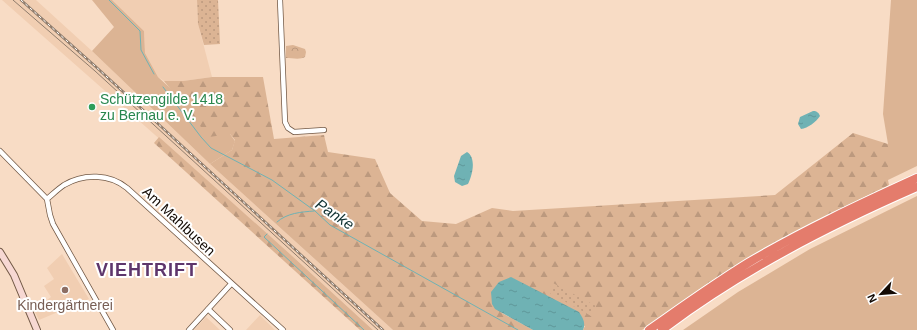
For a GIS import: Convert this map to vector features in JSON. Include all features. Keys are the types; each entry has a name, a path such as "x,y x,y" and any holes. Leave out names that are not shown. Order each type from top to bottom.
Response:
{"highway":[{"path":"650,330 706,290 749,262 795,237 917,178"},
{"path":"662,330 713,294 761,265 800,244 917,187"}],"main road":[{"path":"1,257 18,283 37,330"}],"street":[{"path":"280,0 285,122 288,128 294,132 324,130"},
{"path":"0,151 47,199 53,224 113,330"},
{"name":"Am Mahlbusen","path":"47,199 64,185 78,179 95,177 116,180 126,186 231,284 283,330"},
{"path":"189,330 231,284"},
{"path":"208,309 230,330"}],"shaded area":[{"path":"2,0 36,0 92,51 210,164 393,330 373,330 290,254"},
{"path":"112,0 197,0 198,24 212,77 183,81 164,81 158,77 145,53 144,31"},
{"name":"Kindergärtnerei","path":"62,254 89,299 39,320 34,310 51,297 44,286 54,279 47,268"},
{"path":"260,315 275,330 246,330"},
{"path":"206,317 220,330 194,330"}],"green space":[{"path":"92,0 112,0 144,31 145,53 158,77 230,134 235,141 232,150 210,164 92,51 114,27"},
{"path":"197,0 218,0 220,44 204,45 198,24"},
{"path":"891,0 917,0 917,166 888,180 888,144 883,114"},
{"path":"293,45 305,49 305,57 298,59 286,58 286,46"},
{"path":"212,77 263,77 274,139 324,135 328,152 375,159 390,193 422,221 456,224 492,208 513,211 775,195 853,133 888,144 889,185 808,225 747,259 704,286 642,330 583,330 585,326 500,312 533,330 393,330 210,164 232,150 235,140 230,134 209,137 164,81 183,81"},
{"path":"159,137 373,330 360,330 154,143"},
{"path":"917,196 917,330 683,330 738,292 810,249"},
{"path":"553,283 596,306 591,316 548,292"}],"water":[{"path":"813,111 818,112 820,116 812,124 801,129 798,124 800,117"},
{"path":"467,152 472,158 473,167 468,184 462,186 455,182 454,176 461,156"},
{"path":"511,277 579,312 584,321 583,330 533,330 495,309 492,304 491,292 499,282"}],"waterway":[{"name":"Panke","path":"109,0 140,31 141,50 154,74"},
{"name":"Panke","path":"163,87 211,148 272,180 315,211 330,225 518,330"},
{"path":"277,222 290,215 314,211"},
{"path":"267,234 264,237 364,330"}],"tram line":[{"path":"13,0 95,71 378,330"}],"railway":[{"path":"21,0 383,330"}],"place":[{"name":"Schützengilde 1418 zu Bernau e. V.","path":"92,107"},
{"name":"Kindergärtnerei","path":"65,290"}],"district":[{"name":"VIEHTRIFT","path":"147,270"}]}
